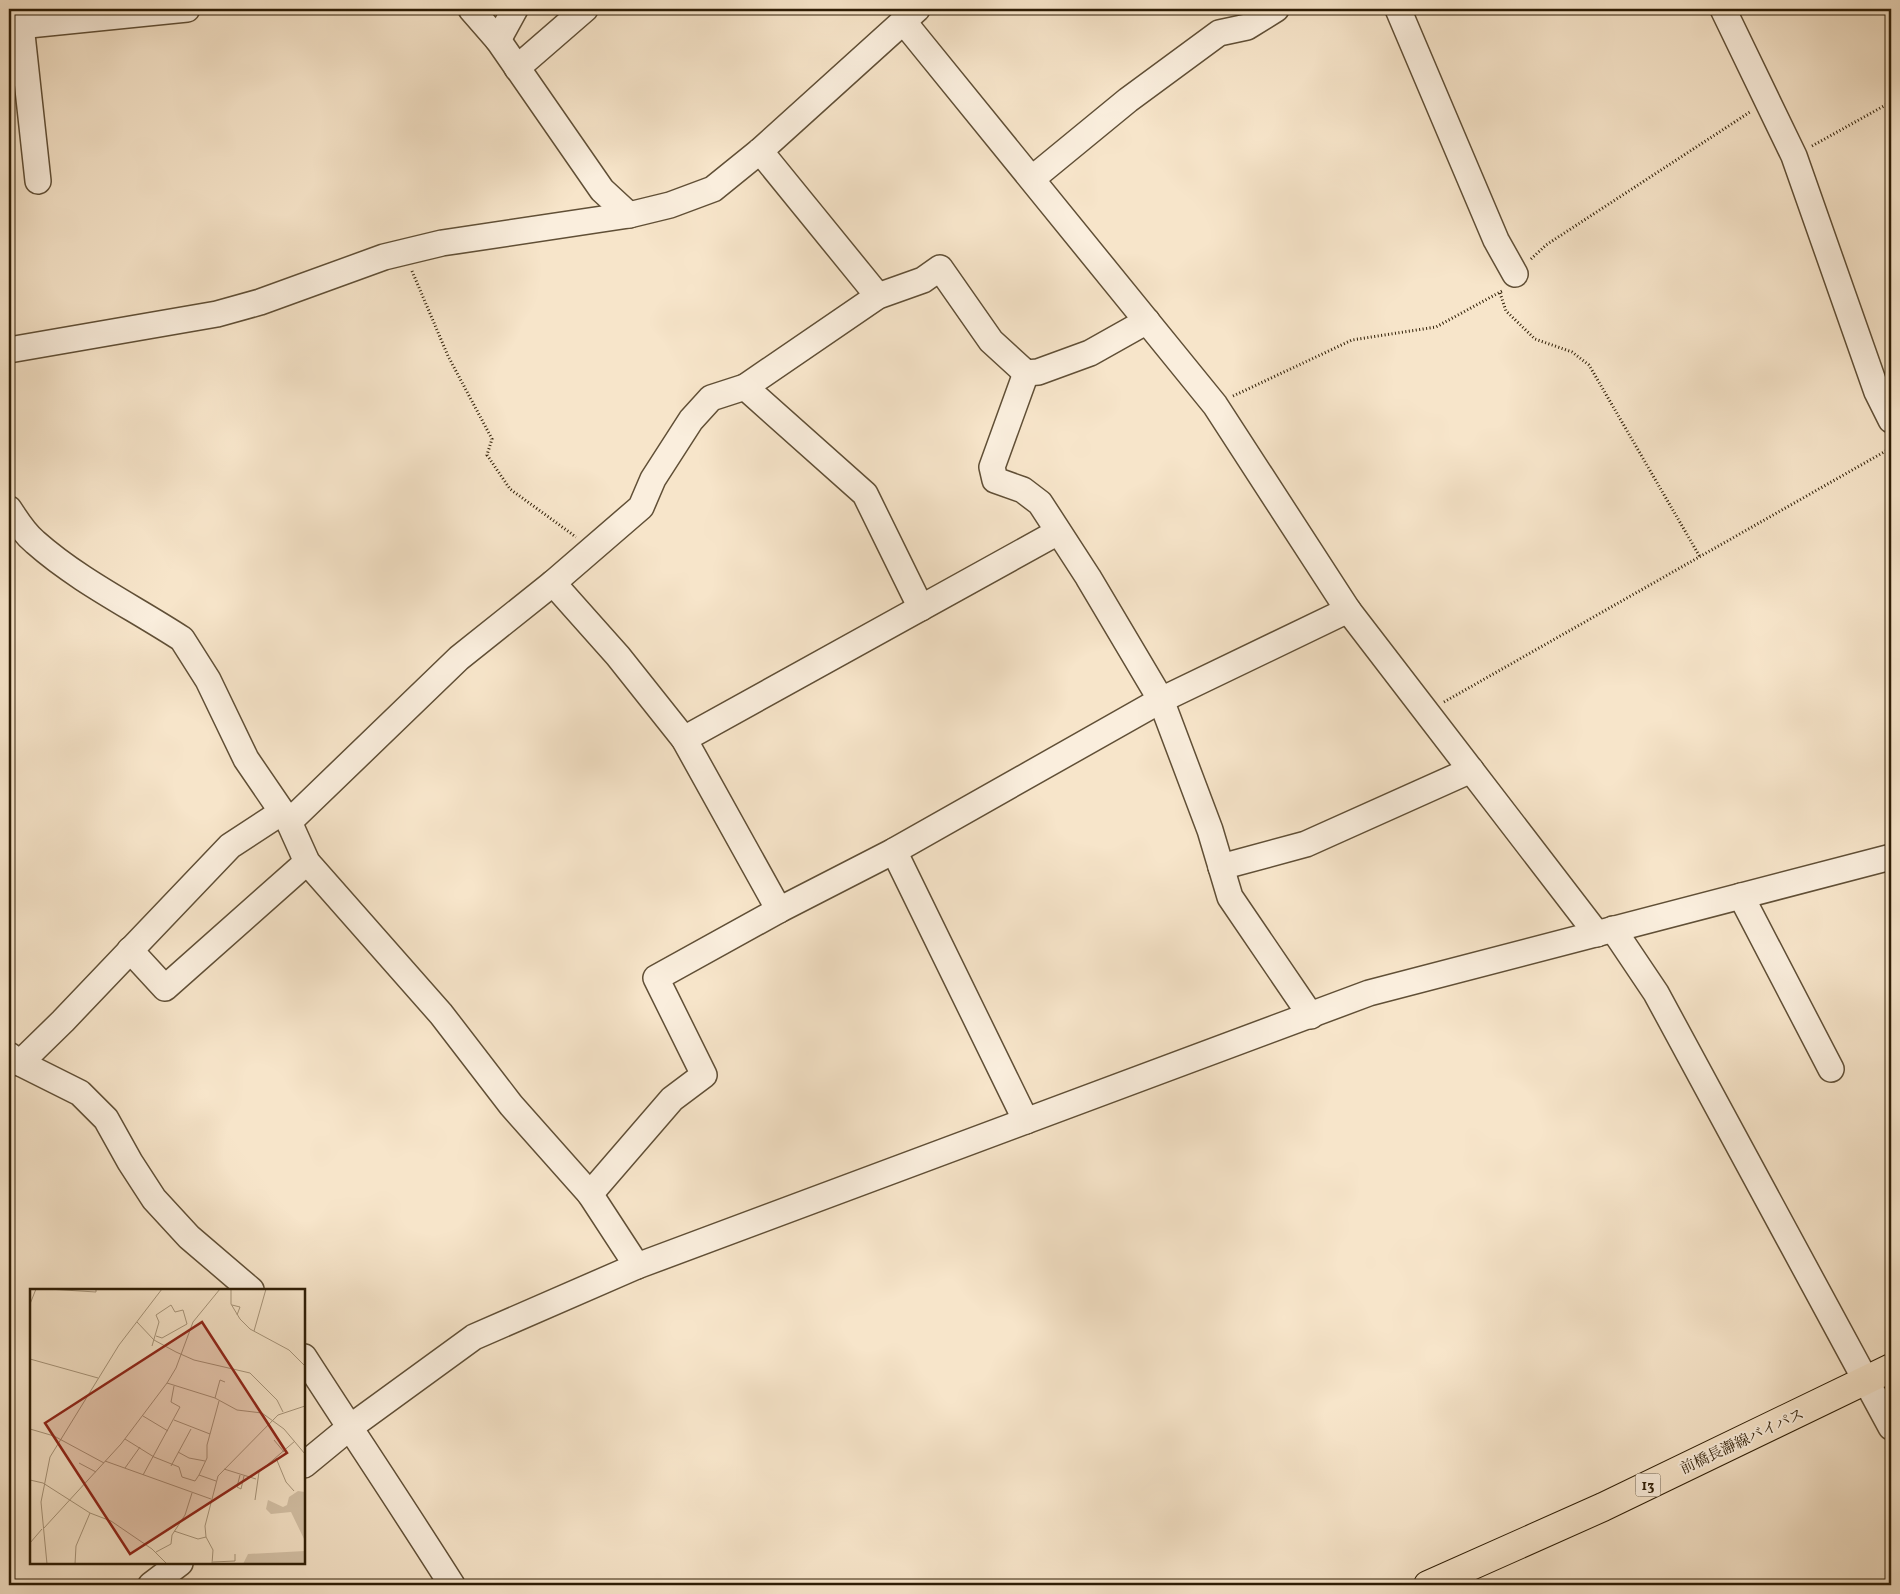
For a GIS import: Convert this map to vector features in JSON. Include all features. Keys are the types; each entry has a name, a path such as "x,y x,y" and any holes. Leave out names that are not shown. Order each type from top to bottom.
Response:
{"main road":[{"name":"前橋長瀞線バイパス","path":"1428,1585 1602,1507 1891,1368"}],"street":[{"path":"38,181 15,26 117,13 188,9"},
{"path":"471,9 498,40 602,190 629,215"},
{"path":"498,40 515,9"},
{"path":"517,68 585,9"},
{"path":"1033,178 1128,100 1219,33 1247,27 1276,9"},
{"path":"1398,9 1496,240 1515,274"},
{"path":"1722,9 1794,156 1877,392 1891,420"},
{"path":"9,350 217,314 260,302 384,257 442,243 629,215 670,206 713,189 760,151 910,15 1033,178 1215,405 1348,610 1471,770 1656,993 1891,1427"},
{"path":"760,151 878,296"},
{"path":"249,1289 189,1237 154,1199 130,1162 106,1119 80,1093 15,1059 130,950 230,846 285,817 459,658 553,583 641,507 658,470 691,420 712,398 745,387 878,296 923,280 940,268 992,341 1026,373 1038,372 1090,352 1147,322"},
{"path":"1026,373 992,467 995,480 1023,490 1040,503 1088,577 1161,700 1210,830 1230,898 1311,1016"},
{"path":"745,387 864,494 921,608"},
{"path":"9,509 34,542 77,573 182,639 188,646 208,680 246,759 285,817 307,862 442,1014 511,1105 590,1194 637,1266"},
{"path":"684,739 1058,532"},
{"path":"553,583 618,656 684,739 778,910"},
{"path":"590,1194 672,1099 704,1075 656,978 778,910 894,851 1161,700 1348,610"},
{"path":"1221,866 1306,844 1471,770"},
{"path":"894,851 1026,1121"},
{"path":"305,1463 474,1337 637,1266 1369,993 1891,857"},
{"path":"130,950 165,988 307,862"},
{"path":"1741,896 1831,1069"},
{"path":"305,1359 386,1480 452,1585"},
{"path":"151,1585 179,1564"}],"path":[{"path":"1794,156 1891,102"},
{"path":"404,252 448,356 492,439 487,455 510,489 592,550"},
{"path":"1500,293 1506,310 1535,339 1572,352 1589,365 1700,557"},
{"path":"1426,712 1891,448"}]}
